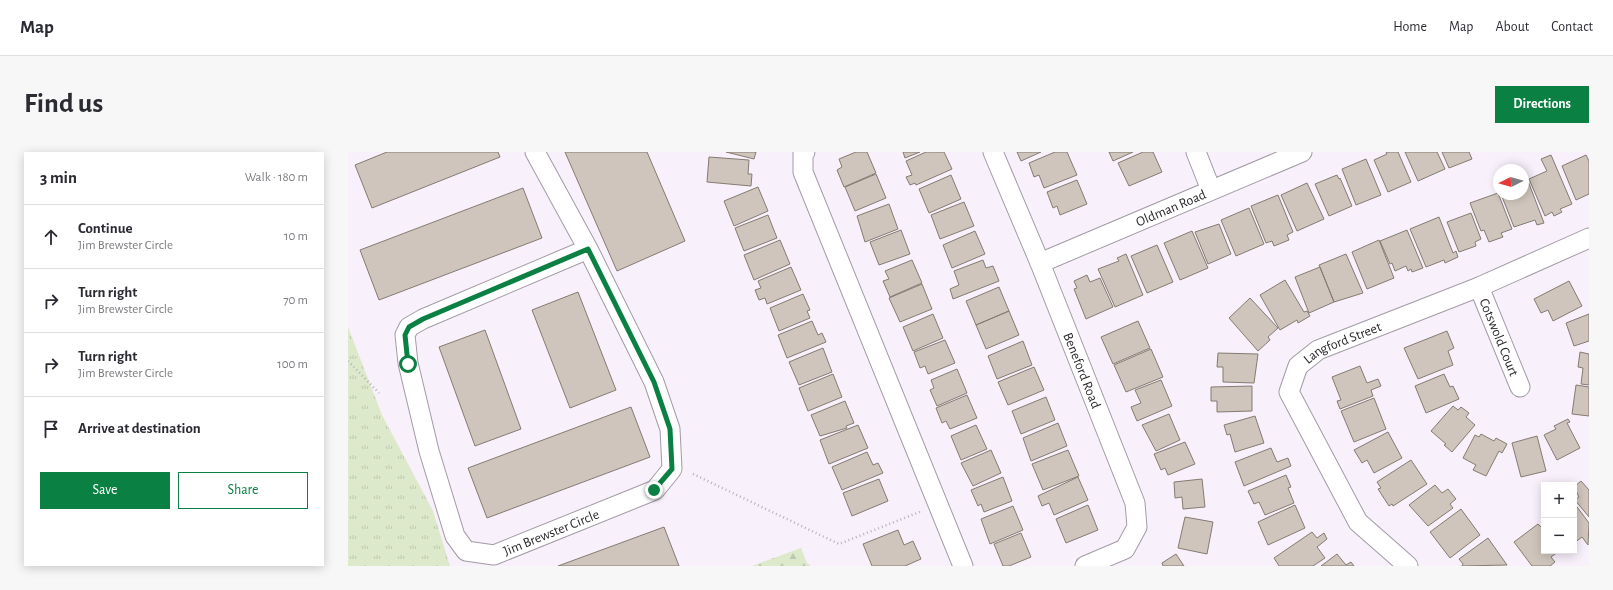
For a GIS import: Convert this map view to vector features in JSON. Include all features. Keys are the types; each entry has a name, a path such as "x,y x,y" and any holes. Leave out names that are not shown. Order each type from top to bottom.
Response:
{"street":[{"name":"Jim Brewster Circle","path":"535,152 588,249 654,382 670,429 672,469 654,490 494,555 466,551 455,536 429,451 408,364 405,335 409,327 423,319 588,249"},
{"path":"805,152 803,154 803,172 963,566"},
{"name":"Beneford Road","path":"993,152 1040,263 1135,503 1137,527 1125,549 1085,566"},
{"path":"1196,152 1211,190"},
{"name":"Oldman Road","path":"1040,263 1302,152"},
{"name":"Langford Street","path":"1408,566 1358,522 1289,392 1298,366 1318,350 1479,287 1589,238"},
{"name":"Cotswold Court","path":"1479,287 1520,387"}],"path":[{"path":"348,361 379,393"},
{"path":"693,474 839,544 938,504"}],"green space":[{"path":"348,327 382,415 433,511 450,566 348,566"},
{"path":"801,548 807,563 811,566 752,566"}],"building":[{"path":"387,152 498,152 500,157 372,208 355,165"},
{"path":"565,152 647,152 685,241 617,271"},
{"path":"726,152 756,152 754,159"},
{"path":"856,152 867,152 876,173 844,187 837,170 842,167 839,159"},
{"path":"903,152 920,152 905,158"},
{"path":"926,152 944,152 952,169 916,185 915,183 910,185 906,177 912,175 906,161"},
{"path":"1017,152 1041,152 1021,161"},
{"path":"1055,152 1067,152 1077,175 1044,188 1039,175 1034,177 1029,163"},
{"path":"1109,152 1133,152 1113,161"},
{"path":"1143,152 1153,152 1162,172 1129,186 1118,163"},
{"path":"1386,152 1398,152 1411,182 1388,192 1374,160 1387,154"},
{"path":"1405,152 1437,152 1445,169 1418,181"},
{"path":"1442,152 1469,152 1472,159 1449,168"},
{"path":"1551,155 1572,204 1560,209 1562,212 1554,216 1552,212 1545,216 1529,179 1547,171 1541,159"},
{"path":"1586,155 1589,161 1589,194 1576,200 1562,166"},
{"path":"709,157 749,160 748,174 752,174 751,186 707,182"},
{"path":"1366,159 1381,195 1356,205 1342,169"},
{"path":"876,174 886,198 855,211 845,187"},
{"path":"951,175 961,199 929,213 919,189"},
{"path":"1337,175 1339,179 1340,178 1352,206 1329,216 1315,184"},
{"path":"1077,180 1087,204 1060,215 1057,206 1053,208 1047,192"},
{"path":"1307,183 1324,219 1297,231 1281,195"},
{"path":"1529,184 1544,223 1537,225 1535,220 1514,227 1503,200 1529,200"},
{"path":"758,187 768,211 734,226 724,201"},
{"path":"523,188 542,238 379,300 360,250"},
{"path":"1278,195 1293,232 1287,235 1289,240 1274,246 1272,241 1266,243 1251,206"},
{"path":"1493,195 1493,200 1501,200 1512,229 1501,233 1503,237 1489,242 1484,230 1481,231 1470,203"},
{"path":"964,202 974,226 940,239 931,215"},
{"path":"889,204 898,229 865,242 857,216"},
{"path":"1249,208 1264,244 1236,256 1221,220"},
{"path":"1471,213 1481,239 1475,242 1476,246 1459,252 1447,222"},
{"path":"768,215 777,238 744,251 735,228"},
{"path":"1439,217 1453,253 1456,251 1458,257 1445,263 1444,260 1426,267 1410,229"},
{"path":"1219,224 1231,254 1208,264 1195,232"},
{"path":"901,230 910,254 879,265 870,242"},
{"path":"1407,230 1423,268 1412,272 1411,269 1408,271 1406,266 1395,271 1392,263 1390,264 1380,241"},
{"path":"975,231 985,254 952,268 943,245"},
{"path":"1192,231 1208,268 1180,280 1164,243"},
{"path":"780,240 790,264 754,280 744,255"},
{"path":"1379,240 1394,278 1367,289 1352,252"},
{"path":"1157,245 1173,282 1147,293 1131,256"},
{"path":"1126,254 1143,295 1115,307 1098,269 1119,261 1117,258"},
{"path":"1346,254 1363,293 1334,302 1319,265"},
{"path":"912,260 922,283 890,297 883,281 889,279 885,271"},
{"path":"983,260 986,268 993,266 999,281 953,299 950,289 959,285 954,271"},
{"path":"791,267 801,290 767,304 765,298 759,300 755,290 761,288 758,281"},
{"path":"1320,267 1334,302 1309,313 1295,277"},
{"path":"1087,275 1090,282 1100,278 1113,307 1086,319 1074,289 1077,288 1074,281"},
{"path":"1285,280 1304,312 1307,311 1310,316 1298,323 1297,320 1280,330 1260,295"},
{"path":"1569,281 1582,306 1553,321 1548,310 1541,313 1534,299"},
{"path":"922,284 932,309 900,322 889,298"},
{"path":"999,287 1009,311 976,325 966,301"},
{"path":"578,292 616,390 570,408 532,310"},
{"path":"803,294 810,310 807,311 810,318 779,331 770,308"},
{"path":"1250,298 1278,328 1268,337 1270,340 1258,351 1229,318"},
{"path":"1009,311 1019,335 986,349 976,325"},
{"path":"933,314 943,338 913,351 903,327"},
{"path":"1589,314 1589,341 1574,346 1566,323"},
{"path":"812,321 818,335 822,333 826,342 787,358 778,335"},
{"path":"1138,321 1150,348 1113,364 1101,337"},
{"path":"485,330 521,429 475,446 439,347"},
{"path":"1447,331 1454,348 1448,351 1453,365 1418,379 1404,348"},
{"path":"945,340 955,363 928,374 925,366 920,368 914,352"},
{"path":"1023,341 1032,365 997,379 988,356"},
{"path":"823,348 832,372 799,385 789,362"},
{"path":"1151,349 1163,377 1126,392 1114,365"},
{"path":"1580,352 1589,354 1589,385 1581,384 1583,368 1578,367"},
{"path":"1218,353 1258,354 1254,383 1223,382 1223,367 1217,367"},
{"path":"1360,366 1367,383 1378,379 1381,386 1371,390 1373,396 1340,409 1337,401 1341,400 1332,377"},
{"path":"1034,367 1044,390 1008,405 998,382"},
{"path":"957,369 967,393 937,406 930,390 934,388 931,380"},
{"path":"833,374 842,397 808,411 799,388"},
{"path":"1444,374 1450,387 1453,386 1459,399 1426,413 1415,386"},
{"path":"1161,380 1172,406 1137,421 1131,407 1141,403 1135,390"},
{"path":"1576,385 1589,387 1589,416 1572,414"},
{"path":"1252,386 1252,411 1217,412 1217,401 1211,401 1211,387"},
{"path":"967,395 977,418 950,429 946,421 942,423 936,408"},
{"path":"1046,397 1055,420 1021,434 1012,411"},
{"path":"1374,398 1386,429 1354,442 1341,411"},
{"path":"845,401 854,423 846,426 847,428 820,436 811,415"},
{"path":"1453,406 1458,410 1461,407 1469,413 1466,417 1475,425 1452,452 1444,445 1446,444 1431,431"},
{"path":"631,407 650,457 487,518 468,468"},
{"path":"1169,414 1180,440 1156,451 1142,425"},
{"path":"1255,416 1264,443 1235,452 1230,434 1227,435 1224,425"},
{"path":"1568,419 1570,422 1567,423 1580,448 1557,460 1544,435 1556,429 1554,426"},
{"path":"1058,423 1067,446 1031,461 1023,438"},
{"path":"858,425 868,448 829,464 820,440"},
{"path":"976,425 987,449 961,460 951,436"},
{"path":"1388,432 1402,458 1374,473 1367,460 1362,463 1354,450"},
{"path":"1481,434 1494,441 1496,438 1507,444 1502,453 1499,451 1486,476 1473,470 1476,465 1463,458 1475,435 1479,437"},
{"path":"1537,436 1546,471 1521,477 1512,443"},
{"path":"1185,442 1195,464 1168,475 1165,468 1161,470 1154,454"},
{"path":"1271,448 1277,462 1288,458 1291,466 1244,486 1235,462"},
{"path":"991,450 1001,473 973,486 961,463"},
{"path":"1068,450 1079,476 1043,490 1032,464"},
{"path":"867,452 873,465 878,463 883,473 842,490 832,467"},
{"path":"1411,460 1427,484 1393,506 1392,504 1389,506 1378,489 1381,488 1377,482"},
{"path":"1286,475 1291,487 1288,488 1294,503 1265,515 1259,502 1254,504 1248,491"},
{"path":"1003,477 1012,501 984,512 981,504 978,506 971,490"},
{"path":"1078,477 1088,500 1054,515 1049,503 1042,506 1038,496"},
{"path":"879,479 888,501 852,516 843,493"},
{"path":"1202,479 1205,507 1183,509 1182,497 1175,498 1174,482"},
{"path":"1581,481 1589,490 1589,517 1577,502 1577,498 1579,497 1577,493 1577,484"},
{"path":"1435,485 1442,493 1448,489 1456,499 1450,504 1453,508 1428,526 1409,505"},
{"path":"1088,505 1098,530 1066,543 1056,519"},
{"path":"1295,505 1305,528 1268,545 1258,522"},
{"path":"1013,506 1023,530 990,544 981,519"},
{"path":"1577,507 1589,523 1588,545 1582,537 1577,541"},
{"path":"1461,509 1480,535 1450,558 1430,532"},
{"path":"1185,517 1213,522 1207,554 1178,548"},
{"path":"1538,524 1541,527 1541,554 1555,554 1551,557 1555,562 1550,566 1532,566 1514,542"},
{"path":"664,527 679,566 558,566"},
{"path":"898,530 904,545 913,541 921,559 905,566 872,566 863,544"},
{"path":"1312,532 1317,538 1324,533 1327,539 1317,547 1325,558 1313,566 1279,566 1274,558"},
{"path":"1021,533 1031,557 1009,566 1003,566 994,544"},
{"path":"1488,538 1507,565 1462,566 1463,564 1459,559"},
{"path":"1176,554 1184,566 1163,566 1162,563"},
{"path":"1337,554 1346,565 1351,562 1354,566 1321,566"}],"route":[{"path":"408,364 405,335 409,327 423,319 588,249 654,382 670,429 672,469 654,490"}]}
